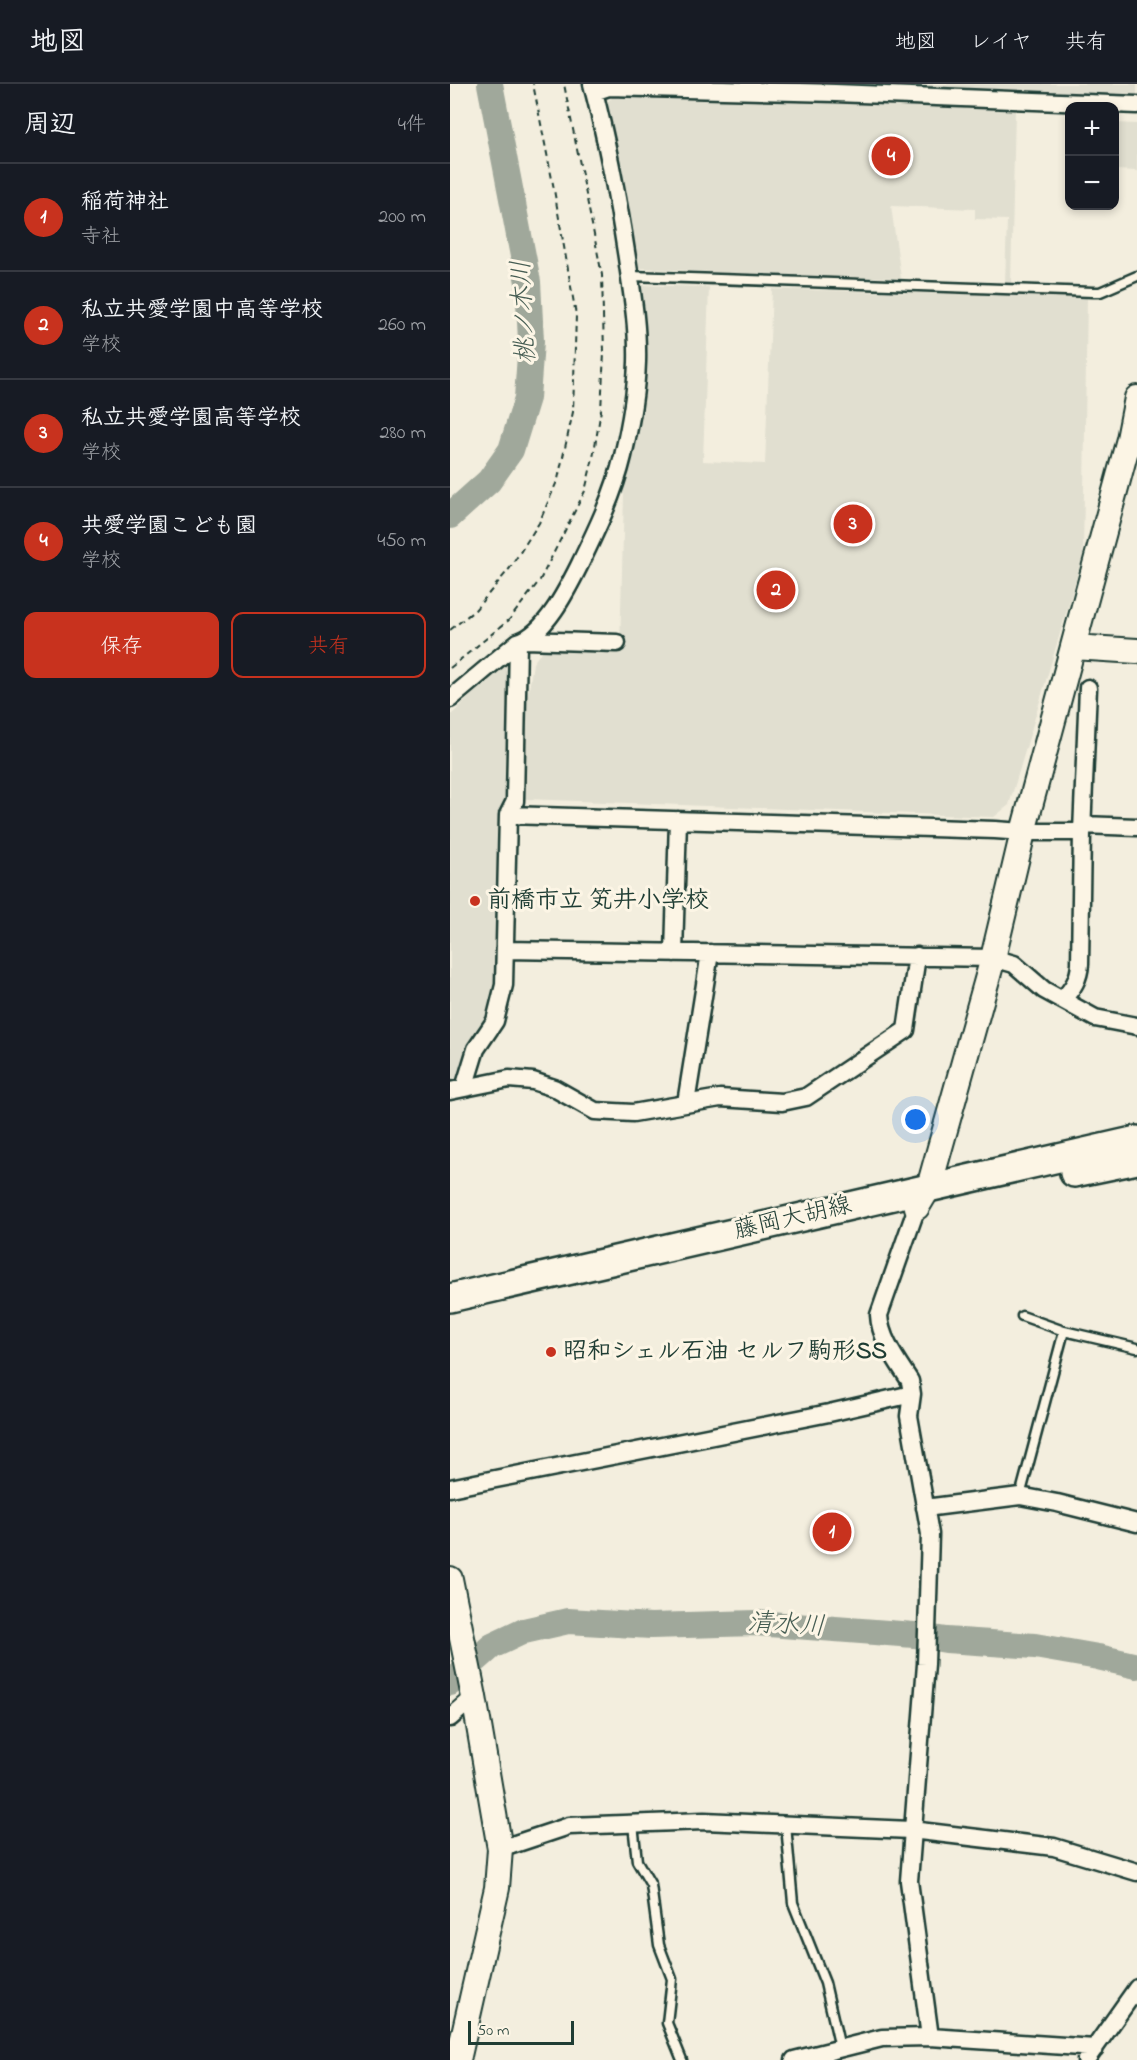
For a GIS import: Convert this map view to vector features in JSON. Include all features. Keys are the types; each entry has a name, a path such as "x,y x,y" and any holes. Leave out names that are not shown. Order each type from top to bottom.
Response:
{"main road":[{"name":"藤岡大胡線","path":"450,1315 923,1197 1137,1140"},
{"name":"藤岡大胡線","path":"450,1298 923,1197 1137,1160"}],"street":[{"path":"450,699 547,619 570,583 602,515 623,458 634,394 637,340 630,276 616,190 592,88 776,91 1137,105"},
{"path":"930,2037 909,1881 911,1830 926,1664 930,1534 909,1416 912,1394 910,1381 887,1343 881,1329 879,1315 923,1197 993,958 1023,832 1073,647 1130,464 1137,398"},
{"path":"522,641 617,643"},
{"path":"457,1089 476,1048 495,1021 504,985 508,815 515,801 522,641"},
{"path":"1073,647 1137,651"},
{"path":"1063,999 1075,984 1079,974 1088,688"},
{"path":"508,815 1023,832 1137,827"},
{"path":"674,953 678,820"},
{"path":"506,950 993,958 1014,963 1044,990 1095,1018 1137,1026"},
{"path":"686,1103 711,953"},
{"path":"457,1089 509,1079 533,1081 554,1089 596,1111 633,1113 720,1098 782,1102 806,1097 906,1030 917,956"},
{"path":"450,1488 829,1413 912,1394"},
{"path":"925,1508 1020,1496 1137,1523"},
{"path":"450,1579 461,1655 474,1696 500,1849 497,1888 458,2060"},
{"path":"450,1718 474,1696"},
{"path":"500,1849 569,1826 704,1821 911,1830 1054,1847 1137,1872"},
{"path":"794,2060 882,2038 930,2037 1090,2054 1137,1988"}],"lane":[{"path":"630,276 1093,292 1137,276"},
{"path":"1022,1316 1064,1331 1137,1348"},
{"path":"1020,1496 1064,1331"},
{"path":"633,1824 637,1861 651,1885 658,1945 672,1979 668,2023 682,2060"},
{"path":"786,1825 793,1903 825,1983 840,2048"}],"path":[{"path":"450,630 475,610 510,568 539,524 558,479 573,412 576,315 553,184 532,84"},
{"path":"450,668 509,620 540,580 585,491 593,458 601,410 604,353 602,275 564,84"}],"shaded area":[{"path":"759,84 1137,84 1137,98"},
{"path":"615,95 1015,110 1011,284 1005,283 1007,220 975,219 975,209 891,206 901,278 764,275 638,268 605,104"},
{"path":"1119,123 1137,124 1137,171 1119,170"},
{"path":"641,285 709,287 703,461 765,464 772,289 1087,297 1083,556 1009,805 994,817 526,799 520,792 521,742 533,663 545,647 620,649 624,494 620,492 639,419 646,364"},
{"name":"前橋市立 笂井小学校","path":"509,659 505,818 496,983 490,1020 457,1083 450,1084 450,716"}],"waterway":[{"name":"桃ノ木川","path":"450,516 489,481 511,450 527,398 531,341 528,282 490,84"},
{"name":"清水川","path":"450,1683 492,1646 524,1631 568,1621 651,1626 756,1623 914,1635 946,1640 1035,1646 1137,1666"}],"place":[{"name":"共愛学園こども園","path":"891,156"},
{"name":"私立共愛学園高等学校","path":"853,524"},
{"name":"私立共愛学園中高等学校","path":"776,590"},
{"name":"前橋市立 笂井小学校","path":"475,901"},
{"name":"昭和シェル石油 セルフ駒形SS","path":"551,1352"},
{"name":"稲荷神社","path":"832,1532"}]}
